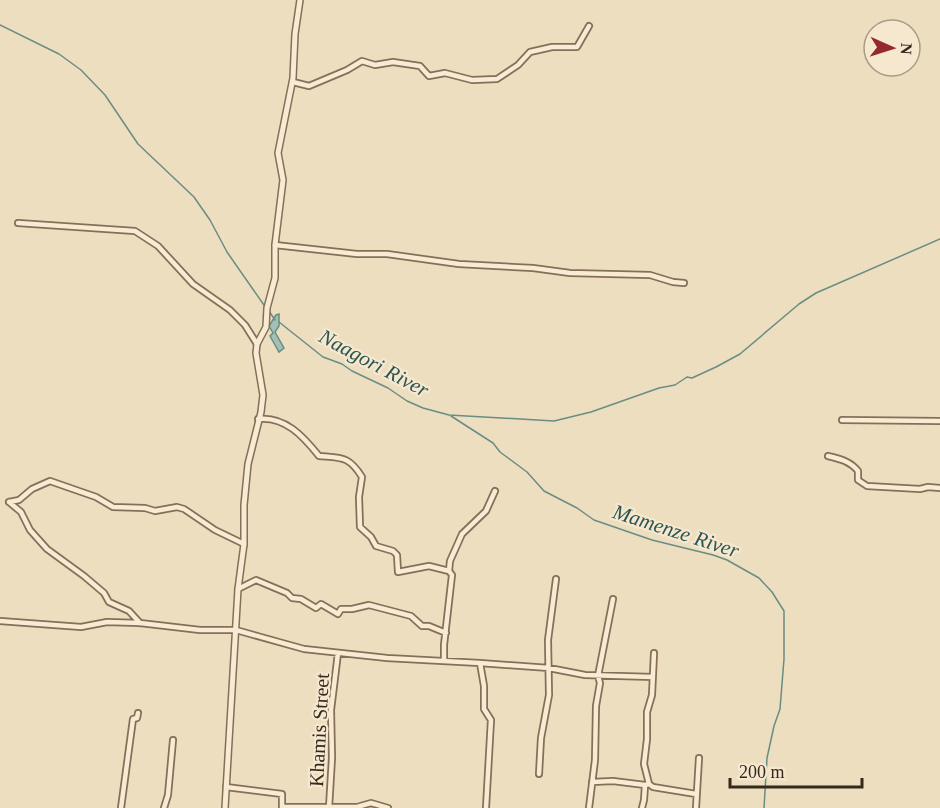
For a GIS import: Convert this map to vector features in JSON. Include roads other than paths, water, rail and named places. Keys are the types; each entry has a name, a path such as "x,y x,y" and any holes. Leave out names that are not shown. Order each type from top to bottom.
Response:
{"street":[{"path":"225,808 238,589 244,544 244,505 248,464 263,395 256,353 257,344 266,327 267,308 275,278 275,245 283,180 278,153 293,82 295,34 300,0"},
{"path":"293,82 309,86 362,61 375,65 393,62 420,66 429,76 445,73 472,80 497,79 518,65 530,52 552,47 577,47 589,26"},
{"path":"18,223 135,231 158,246 194,284 230,310 245,325 257,344"},
{"path":"275,245 570,273 650,275 684,283"},
{"path":"258,419 271,418 302,434 319,456 341,458 354,464 362,477 358,497 360,527 371,537 376,546 393,551 397,555 398,572 429,566 449,571"},
{"path":"842,420 940,421"},
{"path":"828,456 844,459 854,466 858,471 858,480 867,486 940,488"},
{"path":"140,623 129,610 109,602 104,593 47,549 30,530 21,512 9,502 19,500 32,489 50,481 96,497 113,507 145,508 155,511 177,507 184,509 215,530 244,544"},
{"path":"444,660 452,575 449,571 450,561 462,534 486,511 495,491"},
{"path":"539,774 541,738 549,694 548,640 556,579"},
{"path":"238,589 256,580 275,587 292,598 301,599 316,608 321,604 338,614 341,609 352,609 369,604 411,616 422,626 429,626 446,633"},
{"path":"589,808 596,752 596,706 600,683 598,676 613,599"},
{"path":"0,621 81,627 107,622 140,623 200,630 237,630 304,649 338,653 549,668 598,676 653,677"},
{"path":"642,808 647,784 644,764 647,712 652,695 654,652"},
{"name":"Khamis Street","path":"329,807 332,758 331,710 338,653"},
{"path":"480,663 484,686 484,709 491,720 486,808"},
{"path":"120,808 133,719 137,718 138,713"},
{"path":"164,808 168,795 173,740"},
{"path":"696,808 699,758"},
{"path":"592,782 647,784 696,794"},
{"path":"226,787 282,794 282,807 357,807 371,803 388,808"}],"water":[{"path":"279,314 279,326 275,332 284,348 279,352 270,336 273,333 269,326"}],"waterway":[{"name":"Naagori River","path":"0,25 59,54 81,70 105,95 138,144 194,197 210,220 227,252 266,308"},
{"name":"Naagori River","path":"279,322 323,357 342,364 423,408 449,415 554,421 591,412 659,388 675,385 687,377 692,378 716,367 740,354 799,304 816,293 940,239"},
{"name":"Naagori River","path":"269,311 275,320"},
{"name":"Mamenze River","path":"451,416 493,443 500,452 527,472 544,491 577,508 594,520 652,540 727,560 759,578 772,592 784,611 784,659 780,709 767,758 764,808"}]}
